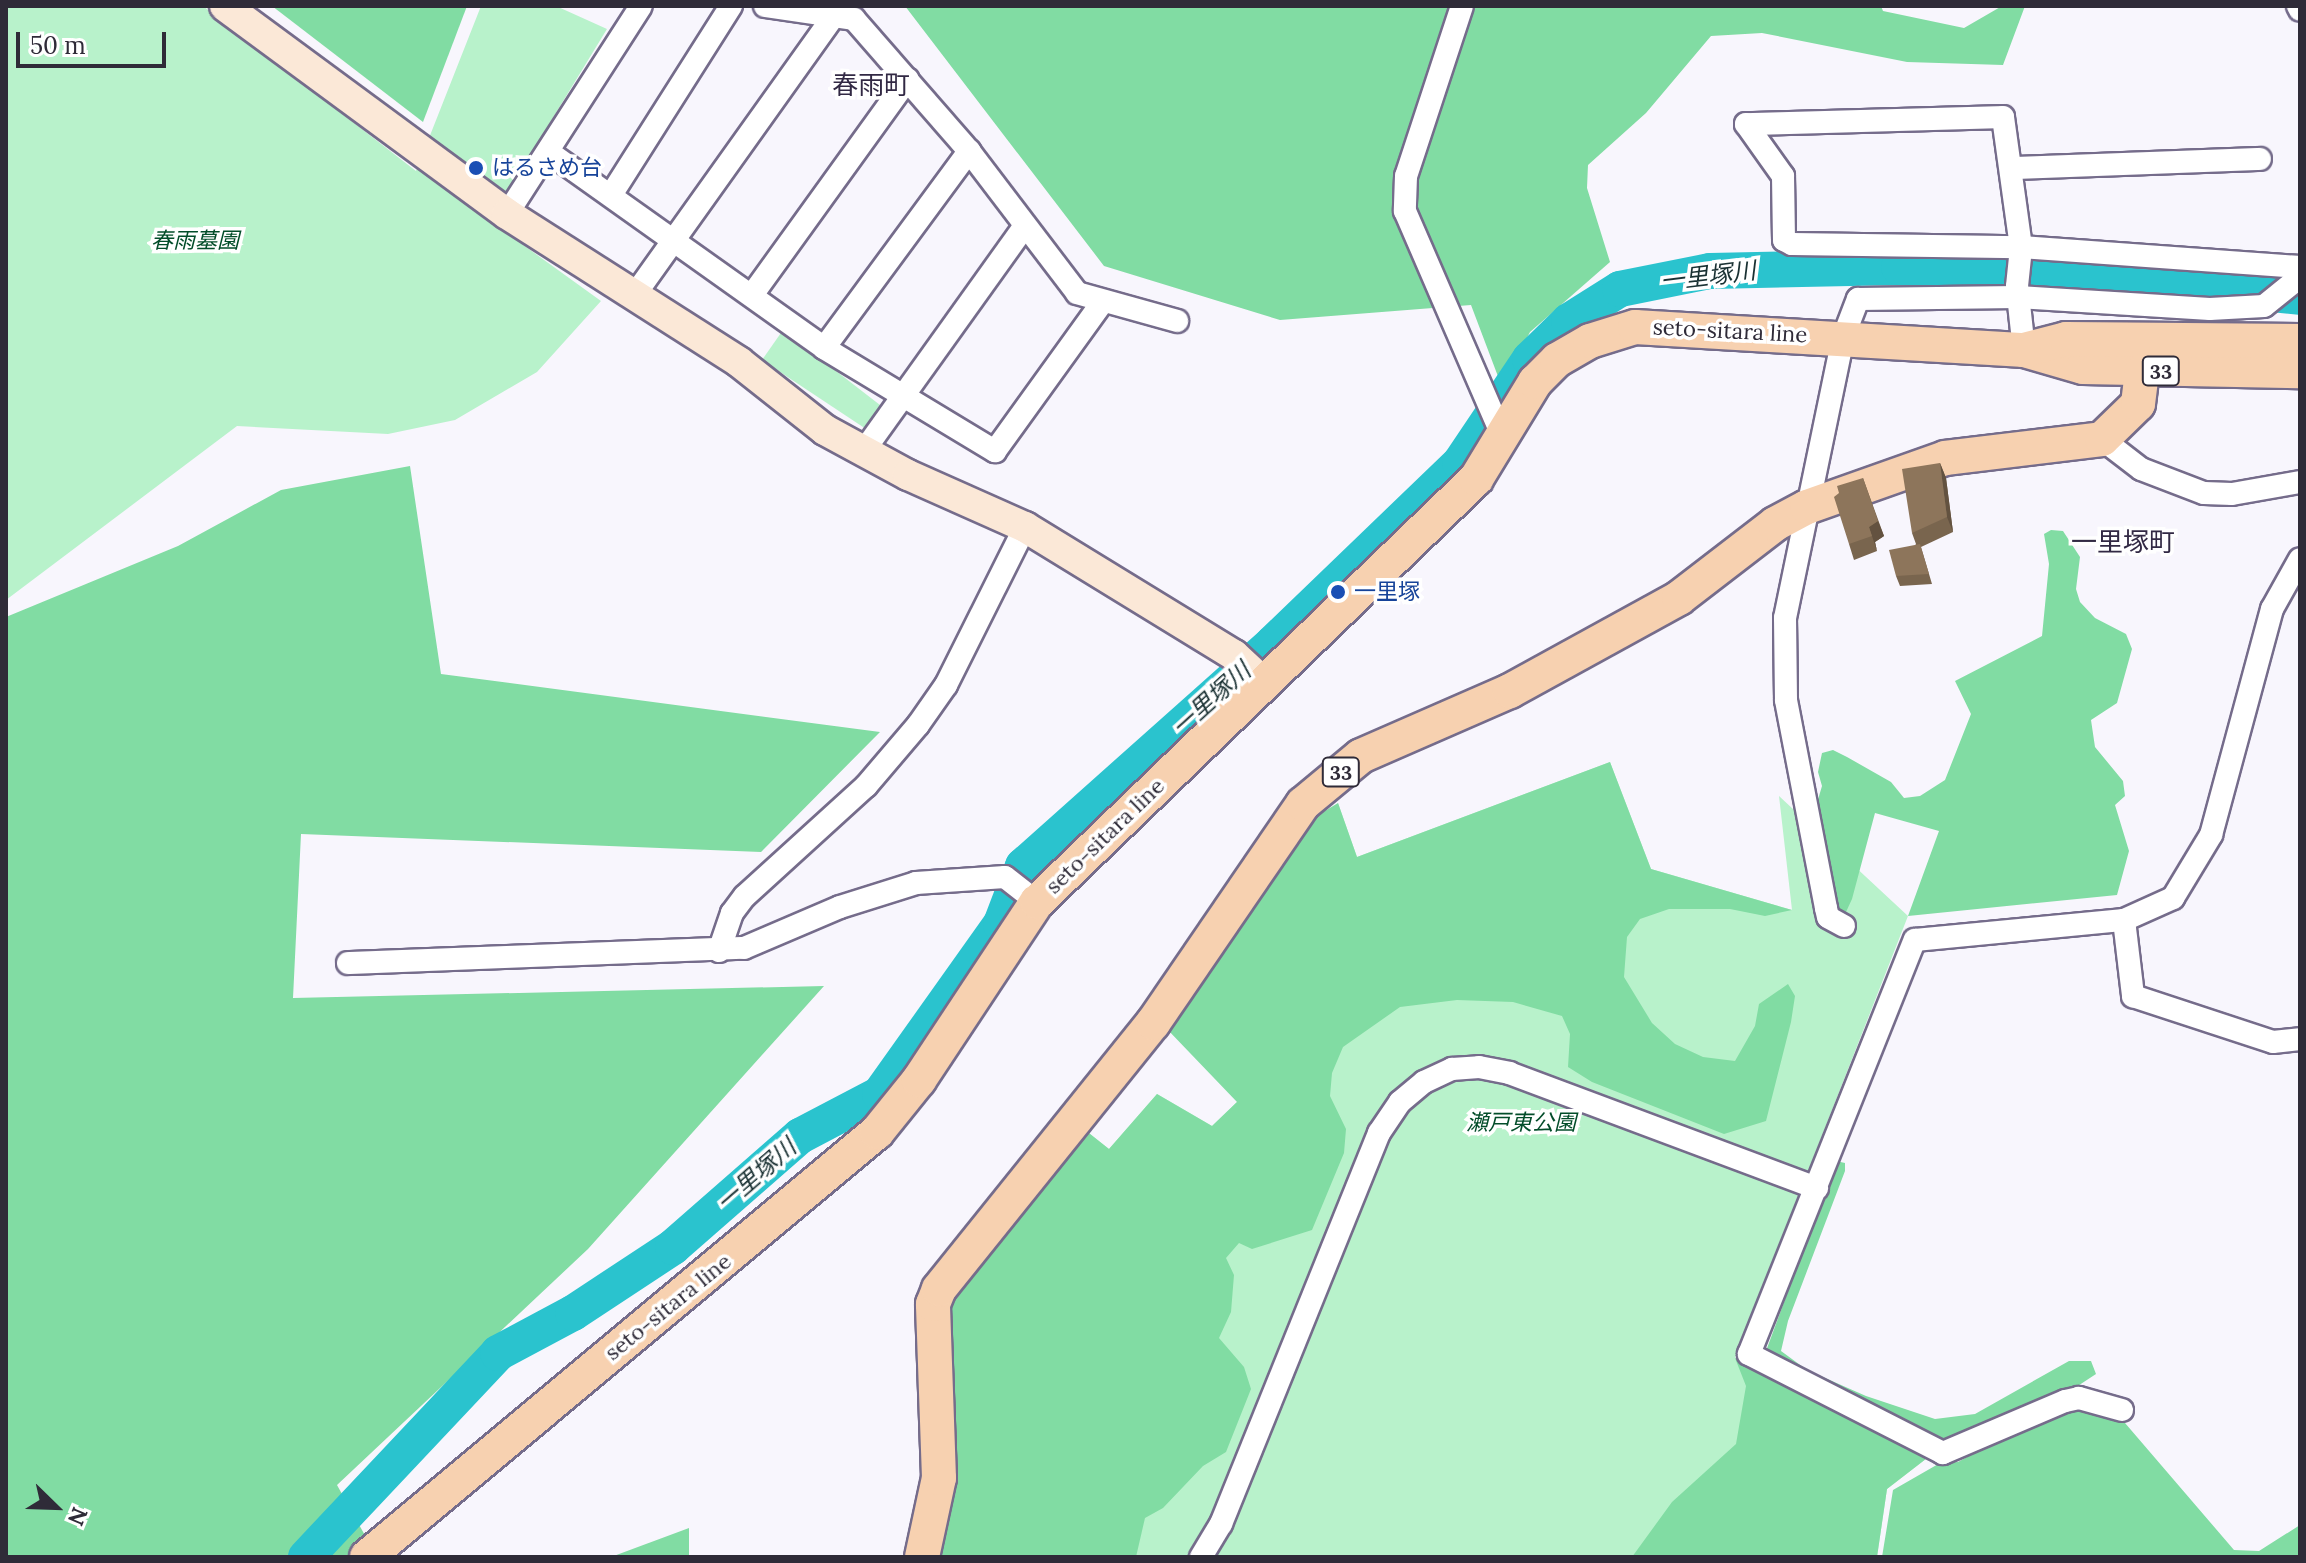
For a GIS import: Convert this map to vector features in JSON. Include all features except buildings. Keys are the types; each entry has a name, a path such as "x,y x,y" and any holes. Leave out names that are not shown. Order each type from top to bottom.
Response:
{"main road":[{"name":"seto-sitara line","path":"367,1557 877,1132 919,1080 1034,899 1476,479 1497,427 1557,360 1590,341 1635,327 2024,350 2059,364 2142,371 2300,371"},
{"name":"seto-sitara line","path":"2024,350 2066,339 2300,341"},
{"name":"33","path":"922,1557 939,1478 933,1304 939,1289 1153,1023 1303,804 1361,756 1510,691 1679,598 1775,524 1807,507 1945,458 2102,439 2138,404 2142,371"}],"street":[{"path":"225,6 507,214 636,293 863,452 1025,527 1234,655 1263,682"},
{"path":"507,214 550,153 641,6"},
{"path":"611,195 731,6"},
{"path":"765,6 831,20 854,19 969,151 1077,293 1177,321"},
{"path":"1462,6 1406,176 1405,211 1497,427"},
{"path":"636,293 831,20"},
{"path":"752,295 908,79"},
{"path":"2024,350 2018,292 2019,250 2013,168 2003,117 1746,124 1783,176 1784,240 1792,244 2019,250 2300,267"},
{"path":"824,348 969,151"},
{"path":"550,153 677,239 824,348 900,398 995,451 1103,301"},
{"path":"2013,168 2260,159"},
{"path":"863,452 1025,226"},
{"path":"1844,926 1828,917 1785,692 1786,604 1808,523 1807,507 1843,338 1858,299 2018,292 2210,309 2264,306 2300,277"},
{"path":"2102,439 2141,469 2204,493 2232,494 2300,482"},
{"path":"719,951 732,913 745,896 866,786 918,725 946,685 1025,527"},
{"path":"2122,1410 2079,1398 2065,1401 1943,1453 1749,1354 1915,940 2124,920 2173,898 2211,835 2272,609 2300,559"},
{"path":"348,963 513,954 744,948 840,907 916,883 1005,877 1034,899"},
{"path":"2124,920 2133,996 2273,1042 2300,1039"},
{"path":"1201,1557 1221,1524 1379,1133 1400,1102 1424,1082 1452,1069 1479,1067 1509,1073 1817,1188"}],"green space":[{"name":"春雨墓園","path":"6,6 203,6 416,171 481,6 556,6 607,29 490,221 601,301 537,372 455,420 388,434 237,426 6,600"},
{"path":"272,6 467,6 423,122"},
{"path":"905,6 1881,6 1883,11 1964,28 2002,6 2025,6 2003,65 1907,62 1762,33 1711,36 1646,113 1588,165 1587,188 1610,262 1530,332 1502,387 1471,305 1280,320 1104,266"},
{"path":"783,330 880,405 866,429 762,360"},
{"path":"410,466 441,674 880,732 761,852 301,834 293,998 824,986 588,1249 337,1485 377,1557 6,1557 6,617 178,546 281,490"},
{"path":"2051,530 2063,531 2080,557 2076,589 2080,602 2095,618 2126,634 2132,649 2117,703 2091,720 2095,747 2123,781 2125,796 2115,805 2129,851 2117,895 1908,916 1939,831 1875,813 1852,899 1846,912 1838,912 1829,905 1814,813 1822,786 1818,772 1822,753 1833,750 1847,757 1891,782 1904,798 1920,796 1945,780 1971,714 1955,681 2042,636 2049,564 2044,534"},
{"name":"瀬戸東公園","path":"1610,762 1651,869 1792,910 1779,796 1908,916 1735,1358 1931,1455 1887,1489 1877,1557 930,1557 1080,1126 1109,1149 1157,1094 1212,1126 1237,1102 1338,803 1357,857"},
{"path":"1610,762 1651,869 1792,910 1765,916 1730,909 1669,909 1640,919 1627,937 1624,977 1652,1023 1675,1044 1703,1057 1735,1061 1755,1026 1759,1004 1788,984 1795,996 1791,1022 1766,1121 1724,1134 1592,1082 1568,1067 1570,1034 1562,1016 1513,1002 1457,1000 1400,1007 1343,1047 1332,1073 1330,1096 1346,1129 1344,1153 1312,1230 1252,1249 1239,1243 1226,1258 1234,1275 1231,1312 1219,1338 1244,1367 1251,1389 1226,1452 1203,1466 1163,1508 1145,1518 1136,1557 930,1557 945,1302 1080,1126 1109,1149 1157,1094 1212,1126 1237,1102 1166,1028 1310,820 1338,803 1357,857"},
{"path":"1836,1161 1845,1163 1845,1171 1788,1321 1781,1351 1807,1370 1866,1396 1935,1419 1975,1414 2069,1361 2091,1361 2096,1374 2064,1395 1951,1446 1766,1351"},
{"path":"1735,1358 1931,1455 1887,1489 1877,1557 1632,1557 1672,1502 1736,1444 1746,1386"},
{"path":"2083,1408 2125,1423 2234,1550 2259,1551 2300,1525 2300,1557 1882,1557 1893,1490 1940,1463 1958,1462 2014,1431"},
{"path":"689,1528 689,1557 611,1557"}],"waterway":[{"name":"一里塚川","path":"306,1557 498,1353 573,1313 673,1247 800,1136 880,1094 1001,924 1023,866 1273,643 1460,463 1530,359 1569,321 1620,289 1710,271 1899,267 2046,272 2300,297"}],"place":[{"name":"はるさめ台","path":"476,168"},
{"name":"一里塚","path":"1338,592"}],"district":[{"name":"春雨町","path":"871,85"},
{"name":"一里塚町","path":"2123,542"}]}
